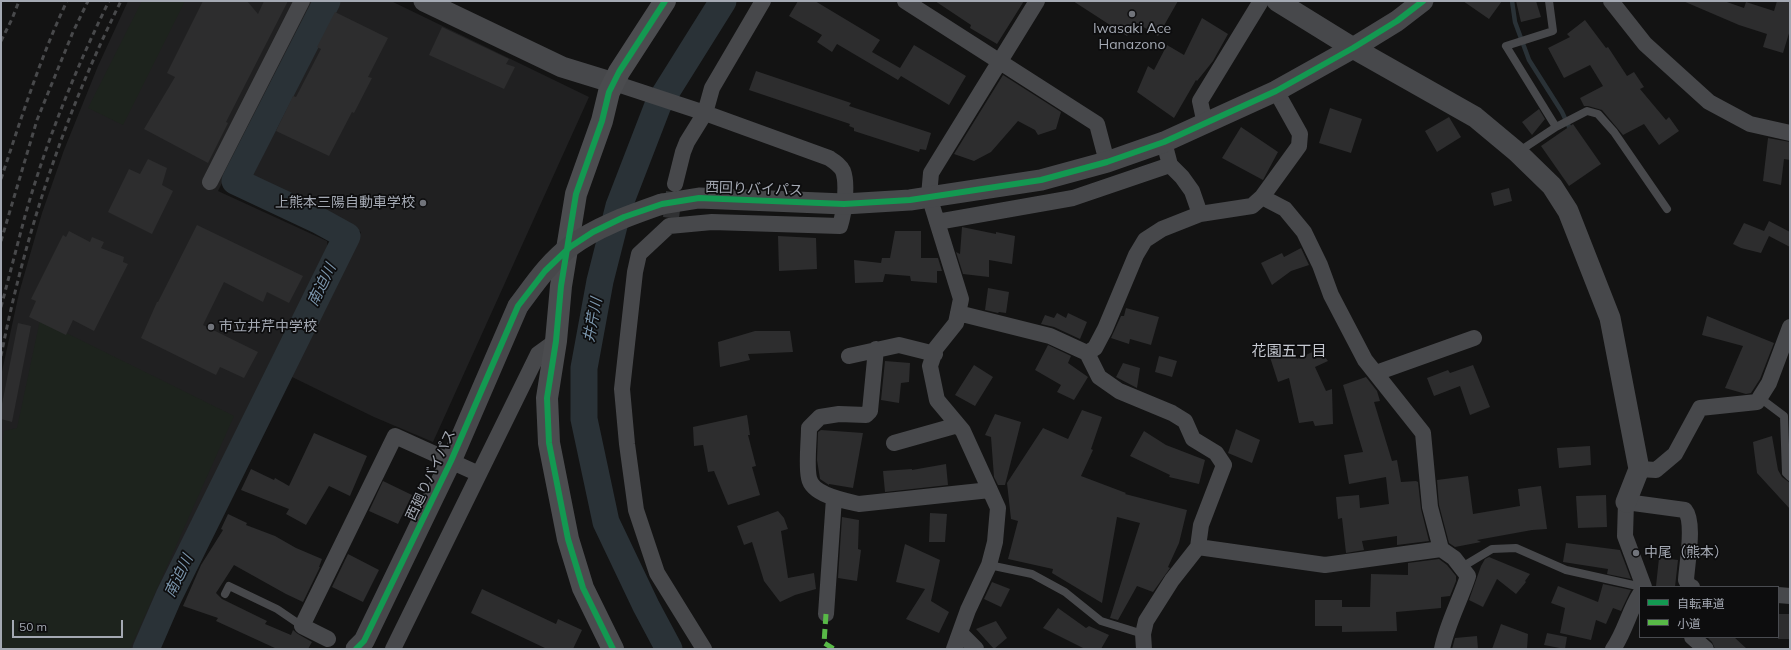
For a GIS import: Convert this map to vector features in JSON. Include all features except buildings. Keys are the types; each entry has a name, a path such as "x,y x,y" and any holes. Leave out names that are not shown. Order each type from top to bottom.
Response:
{"main road":[{"path":"613,649 583,588 570,546 549,443 547,398 556,341 561,286 576,194 602,121 609,92 620,85 665,1"}],"street":[{"path":"210,182 302,1"},
{"path":"424,1 562,67 701,112 834,161 843,172 844,204"},
{"path":"675,184 683,152 712,88 763,1"},
{"path":"905,1 1097,124 1107,162"},
{"path":"954,649 989,564 995,542 998,508 963,431 937,400 930,366 936,348 956,323 961,299 929,196 931,173 1037,1"},
{"path":"1204,124 1200,101 1262,1"},
{"path":"1276,1 1353,48 1475,117 1517,152 1552,186 1568,211 1607,311 1620,366 1638,470 1626,502 1625,536 1643,586"},
{"name":"西回りバイパス","path":"518,306 544,271 570,247 593,232 624,217 667,216 699,198 844,204 910,200 1041,180 1107,162 1164,142 1276,91 1353,48 1397,21 1423,1"},
{"path":"1611,1 1645,44 1709,102 1750,124 1790,133"},
{"path":"1087,353 1095,348 1105,329 1136,255 1145,240 1162,229 1200,214 1252,206 1262,197 1299,146 1300,134 1276,91"},
{"path":"1164,142 1170,165 1182,177 1192,191 1200,214"},
{"path":"937,222 1073,198 1170,165"},
{"path":"1262,197 1285,209 1304,232 1320,265 1331,295 1341,316 1365,360 1423,433 1430,507 1441,549 1454,558 1468,576 1462,597 1446,630 1442,649"},
{"path":"667,216 639,254 635,272 622,389 627,444 636,510 658,573 704,649"},
{"name":"西廻りバイパス","path":"356,649 364,641 451,461 518,306"},
{"path":"958,313 1050,336 1087,353 1099,377 1119,391 1172,414 1184,421 1193,439 1216,454 1224,465 1201,525 1198,547 1172,580 1146,621 1143,641"},
{"path":"1638,470 1656,470 1675,454 1700,408 1757,402 1770,383 1790,326"},
{"path":"1376,373 1474,338"},
{"path":"393,649 538,354 556,341"},
{"path":"849,356 899,345 934,354"},
{"path":"876,349 870,411 866,415 839,414 820,416 809,428 809,480 818,490 834,498 859,504 990,490"},
{"path":"894,442 958,425"},
{"path":"328,639 302,626 395,436 480,474"},
{"path":"826,614 834,498"},
{"path":"1626,502 1681,508 1687,512 1690,528 1686,580 1689,586"},
{"path":"1198,547 1325,565 1441,549"},
{"path":"1779,595 1790,596"},
{"path":"1613,649 1618,642 1632,607 1639,596"},
{"path":"960,633 976,649"},
{"path":"1693,638 1706,649"}],"lane":[{"path":"1549,1 1553,30 1506,46 1557,127"},
{"path":"1517,152 1557,127 1587,111 1598,114 1614,132 1667,209"},
{"path":"1760,398 1784,416 1786,473 1790,477"},
{"path":"1462,567 1492,550 1516,548 1566,570 1639,586"},
{"path":"989,564 1032,574 1066,592 1101,621 1143,641"},
{"path":"225,594 229,586 277,609 302,626"}],"shaded area":[{"path":"128,1 313,1 218,191 327,241 328,250 133,649 1,649 1,376 19,293 42,213 64,150 98,66"},
{"path":"142,1 185,1 123,125 88,108"},
{"name":"上熊本三陽自動車学校","path":"334,1 391,1 589,97 433,442 374,417 290,376 361,232 248,175"},
{"path":"40,320 234,416 130,649 1,649 1,455 4,431 17,428"}],"waterway":[{"name":"南迫川","path":"146,649 169,596 347,236 318,220 235,181 327,1"},
{"name":"井芹川","path":"669,649 646,606 606,522 584,419 584,368 600,281 619,206 658,105 723,1"},
{"path":"1512,1 1515,22 1529,60 1562,112 1571,131"}],"tunnel":[{"path":"671,218 674,192"}],"railway":[{"path":"1,41 19,1"},
{"path":"1,179 40,67 67,1"},
{"path":"1,241 37,120 73,32 88,1"},
{"path":"1,307 25,216 42,161 84,53 109,1"},
{"path":"1,356 22,265 49,175 82,87 121,1"}],"marked path":[{"path":"826,614 824,643 834,649"}],"cycle path":[{"path":"613,649 583,588 568,539 549,443 547,398 556,341 561,286 576,194 602,121 609,92 619,72 665,1"},
{"path":"356,649 364,641 451,461 518,306 545,271 570,247 593,232 624,217 662,204 699,198 844,204 910,200 1041,180 1107,162 1164,142 1276,91 1353,48 1397,21 1423,1"}],"place":[{"name":"Iwasaki Ace Hanazono","path":"1132,14"},
{"name":"上熊本三陽自動車学校","path":"423,203"},
{"name":"市立井芹中学校","path":"211,327"},
{"name":"中尾（熊本）","path":"1636,553"}],"district":[{"name":"花園五丁目","path":"1289,351"}]}
